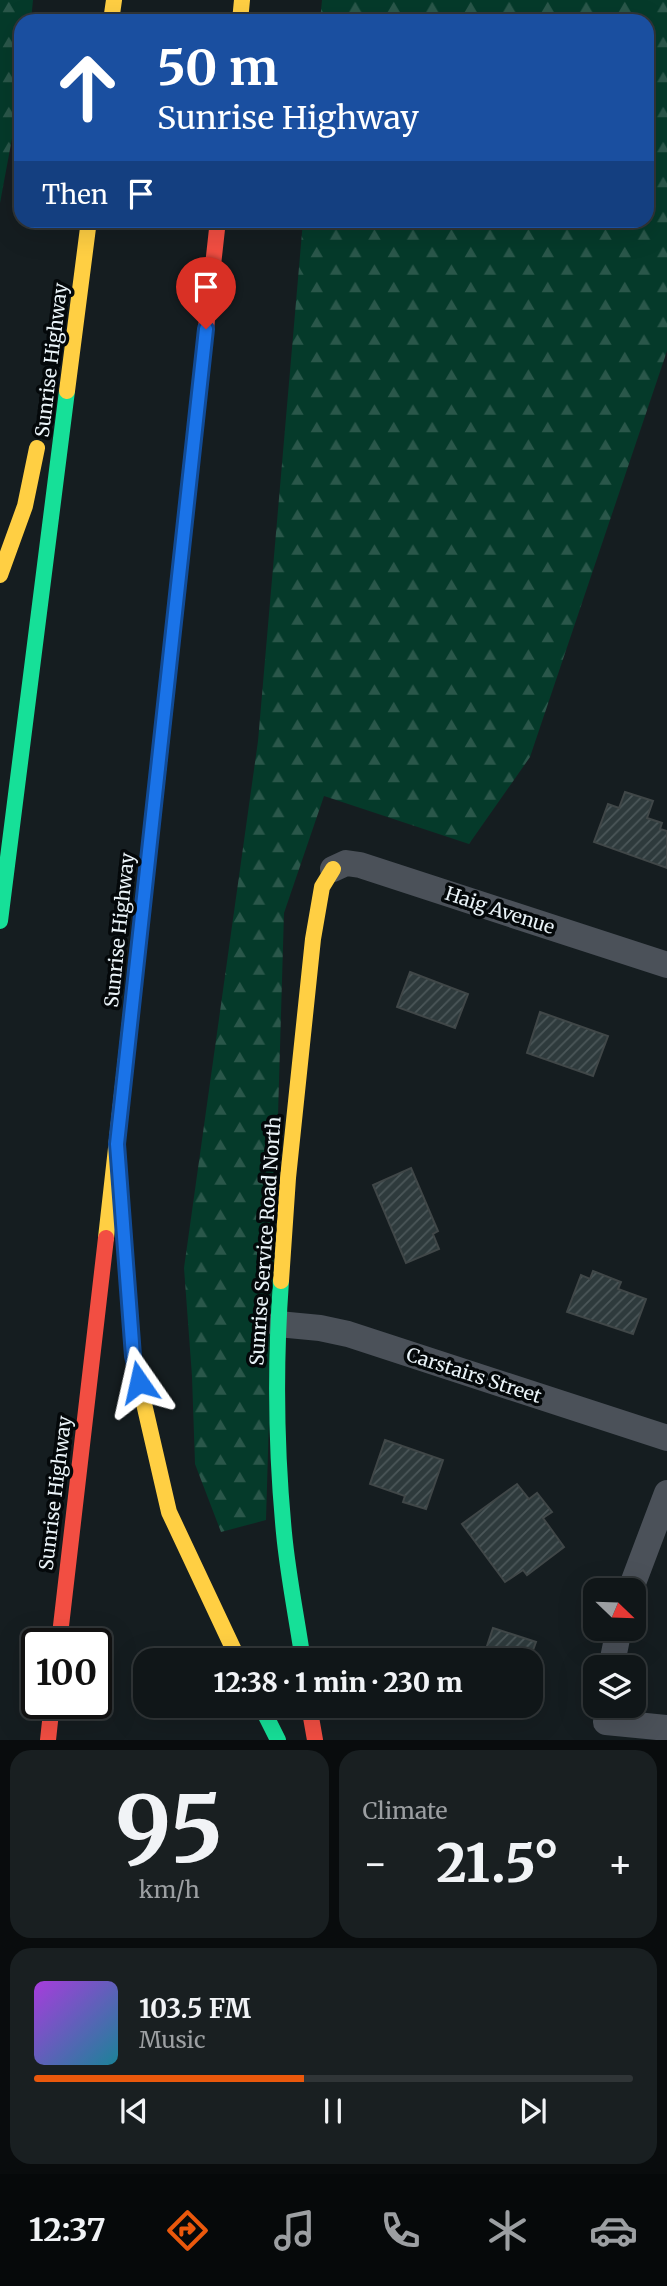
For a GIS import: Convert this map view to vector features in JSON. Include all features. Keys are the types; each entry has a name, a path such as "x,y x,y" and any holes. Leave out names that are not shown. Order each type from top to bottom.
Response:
{"main road":[{"name":"Sunrise Highway","path":"0,921 88,228"},
{"name":"Sunrise Highway","path":"61,1628 117,1144 217,228"},
{"path":"50,400 83,274"},
{"path":"0,575 25,506 40,438"},
{"name":"Sunrise Service Road North","path":"301,1648 284,1535 279,1469 278,1324 289,1178 313,939 322,887 333,869"},
{"path":"117,1144 133,1356 169,1512 233,1648"},
{"path":"267,1718 278,1740"},
{"path":"312,1718 315,1740"},
{"path":"48,1740 50,1719"}],"street":[{"name":"Haig Avenue","path":"333,869 346,863 360,864 667,965"},
{"name":"Carstairs Street","path":"278,1324 348,1334 667,1438"},
{"path":"636,1578 667,1493"},
{"path":"607,1723 667,1728"}],"green space":[{"path":"0,0 33,0 32,14 14,14 14,128 0,203"},
{"path":"322,0 667,0 667,351 530,757 469,844 324,796 284,913 266,1520 221,1532 195,1464 184,1268 258,741 302,228 654,228 654,14 321,14"}],"building":[{"path":"625,792 653,801 647,818 662,823 660,829 667,831 667,868 594,842 608,804 619,808"},
{"path":"410,972 468,994 455,1028 397,1007"},
{"path":"540,1012 608,1036 593,1076 527,1053"},
{"path":"411,1168 438,1231 433,1234 439,1249 406,1263 373,1185"},
{"path":"593,1271 621,1282 618,1289 646,1299 633,1334 567,1312 581,1275 590,1279"},
{"path":"385,1440 443,1460 426,1509 403,1502 405,1496 370,1484"},
{"path":"517,1484 529,1499 537,1493 552,1512 543,1518 564,1547 527,1575 523,1570 505,1582 462,1524"},
{"path":"493,1628 536,1642 534,1648 486,1648"}],"traffic: fast":[{"path":"0,921 67,391"},
{"path":"160,753 189,483"},
{"path":"281,1281 277,1375 279,1470 286,1549 301,1648"},
{"path":"267,1718 278,1740"}],"traffic: slow":[{"path":"112,14 114,0"},
{"path":"241,14 242,0"},
{"path":"67,391 88,228"},
{"path":"0,575 25,506 37,448"},
{"path":"106,1238 160,753"},
{"path":"281,1281 288,1178 313,939 322,887 333,869"},
{"path":"124,1235 133,1356 169,1512 233,1648"}],"traffic: jam":[{"path":"189,483 217,228"},
{"path":"61,1628 106,1238"},
{"path":"311,1718 315,1740"},
{"path":"48,1740 50,1719"}],"route":[{"path":"139,1382 133,1356 117,1144 206,329"}]}
